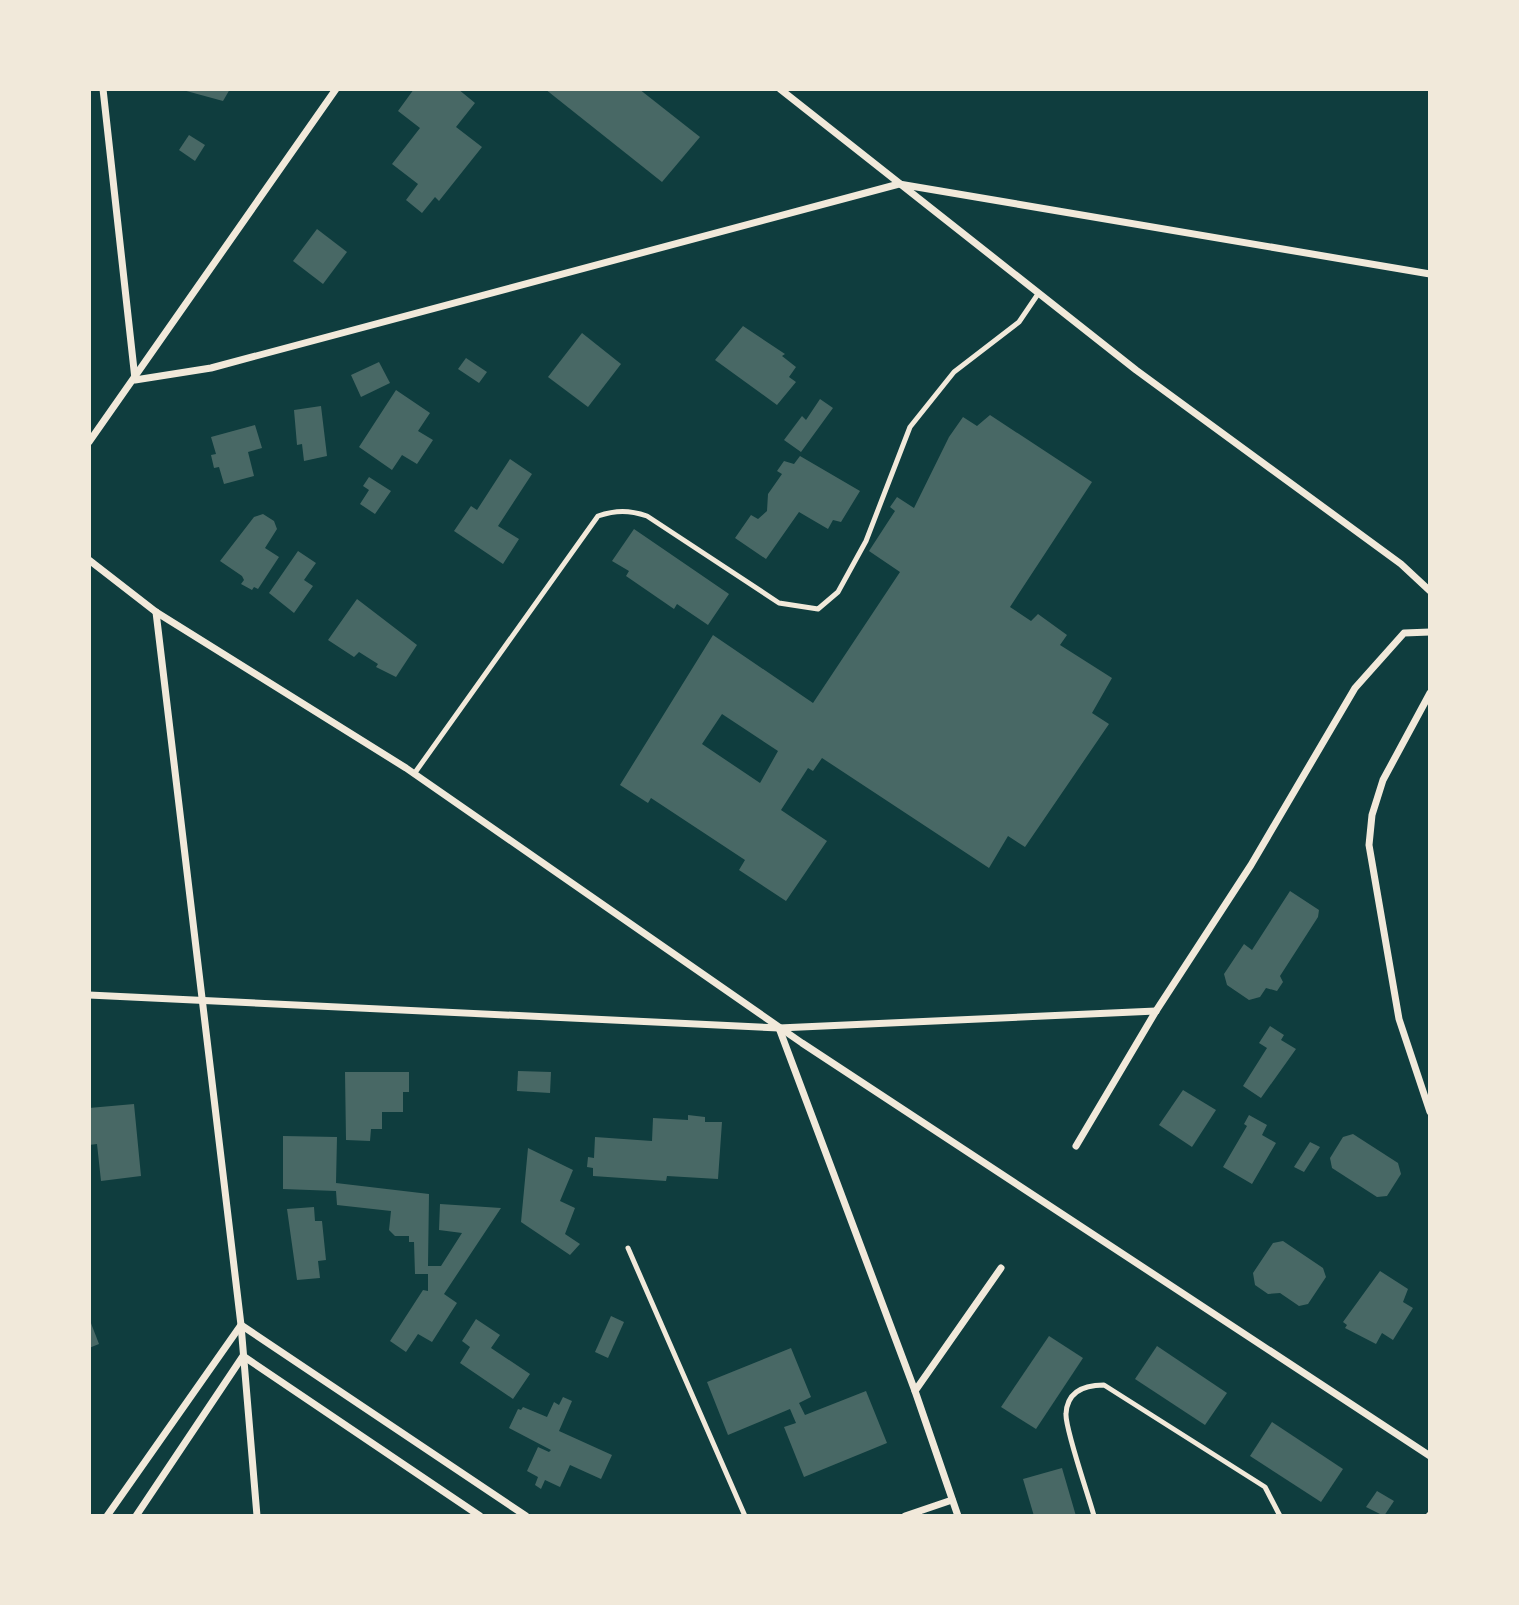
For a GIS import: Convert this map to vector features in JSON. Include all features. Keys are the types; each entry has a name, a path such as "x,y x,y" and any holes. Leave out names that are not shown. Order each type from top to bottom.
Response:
{"street":[{"path":"103,89 135,380"},
{"path":"89,442 135,380 336,89"},
{"path":"780,89 1136,370 1401,564 1430,591"},
{"path":"135,380 211,368 899,184 1430,274"},
{"path":"89,560 156,612 414,774 779,1028 1430,1456"},
{"path":"156,612 200,1001 241,1325 257,1516"},
{"path":"1076,1146 1156,1011 1251,865 1355,688 1404,633 1430,632"},
{"path":"1430,693 1383,780 1372,815 1369,845 1399,1019 1430,1112"},
{"path":"89,995 779,1028 1156,1011"},
{"path":"779,1028 915,1391 958,1516"},
{"path":"915,1391 1001,1268"},
{"path":"107,1516 241,1325"},
{"path":"241,1325 526,1516"},
{"path":"136,1516 243,1356"},
{"path":"243,1356 480,1516"},
{"path":"905,1516 952,1500"}],"lane":[{"path":"414,774 598,516 614,511 647,516 779,603 818,609 838,593 866,541 910,427 954,372 1019,322 1038,294"},
{"path":"628,1248 744,1516"},
{"path":"1094,1516 1065,1415 1073,1394 1086,1385 1104,1385 1265,1487 1280,1516"}],"building":[{"path":"179,89 230,89 223,101"},
{"path":"414,89 458,89 475,103 456,127 482,147 439,201 435,197 422,213 406,200 418,184 392,164 420,128 398,111"},
{"path":"545,89 639,89 700,137 662,182"},
{"path":"189,135 205,145 195,161 179,150"},
{"path":"317,229 347,252 323,284 293,261"},
{"path":"743,326 785,354 782,356 796,367 789,377 796,382 777,405 715,360"},
{"path":"582,333 621,364 588,407 548,377"},
{"path":"466,358 487,372 479,383 458,369"},
{"path":"379,362 390,383 361,397 351,375"},
{"path":"396,390 430,413 418,431 433,440 417,464 402,455 392,470 359,447"},
{"path":"820,399 833,408 801,452 784,440 802,416 806,420"},
{"path":"321,406 327,456 304,461 302,444 297,445 294,410"},
{"path":"990,415 1092,482 1010,607 1031,621 1038,614 1067,635 1060,645 1112,678 1092,713 1109,724 1025,847 1008,836 989,868 822,758 813,771 808,768 781,810 827,841 786,901 739,870 745,860 651,798 648,803 620,785 713,635 813,703 900,572 869,551 895,511 890,507 897,497 914,508 949,437 963,417 977,426","holes":["722,714 778,751 760,783 702,744"]},
{"path":"255,425 262,448 248,452 254,476 224,484 219,467 214,468 211,455 216,454 211,437"},
{"path":"800,456 860,491 841,522 833,520 828,529 799,512 766,559 735,538 751,515 758,519 767,511 768,494 782,474 777,471 784,461 794,464"},
{"path":"510,459 532,474 498,526 519,539 503,564 454,531 471,506 477,510"},
{"path":"369,477 391,491 375,514 360,504 369,490 363,486"},
{"path":"263,514 274,521 277,529 265,548 279,557 258,589 254,587 252,590 241,584 244,580 242,576 220,561 254,517"},
{"path":"634,529 729,594 708,625 677,604 674,609 626,576 629,571 612,561"},
{"path":"298,551 316,563 304,580 313,586 294,613 269,593"},
{"path":"357,599 417,645 396,677 376,667 378,664 359,652 354,657 328,640"},
{"path":"1290,891 1319,910 1318,917 1280,976 1283,982 1277,991 1266,988 1260,997 1249,1000 1227,985 1224,974 1244,944 1252,950"},
{"path":"1270,1026 1284,1035 1281,1040 1296,1049 1261,1098 1243,1086 1267,1048 1259,1043"},
{"path":"518,1071 551,1072 550,1093 517,1091"},
{"path":"345,1072 409,1072 409,1092 403,1092 403,1112 382,1112 382,1129 371,1129 370,1141 346,1140"},
{"path":"1183,1090 1216,1110 1192,1147 1159,1125"},
{"path":"134,1104 141,1176 101,1181 97,1144 89,1145 89,1108"},
{"path":"688,1115 705,1117 705,1122 722,1122 718,1179 667,1176 666,1181 593,1176 593,1168 587,1167 588,1157 594,1158 595,1137 652,1141 653,1118 688,1120"},
{"path":"1249,1115 1267,1125 1262,1135 1276,1143 1252,1184 1223,1167 1247,1126 1244,1124"},
{"path":"1353,1134 1398,1163 1401,1174 1387,1196 1377,1197 1332,1168 1330,1158 1343,1137"},
{"path":"283,1136 337,1137 336,1183 429,1194 428,1266 441,1266 462,1233 439,1230 440,1204 501,1208 444,1294 457,1303 432,1342 418,1334 406,1352 390,1341 423,1290 428,1291 428,1274 415,1274 414,1242 409,1242 409,1236 395,1236 389,1230 391,1211 337,1205 336,1191 283,1189"},
{"path":"1310,1142 1320,1147 1304,1172 1294,1167"},
{"path":"528,1148 573,1170 560,1201 575,1208 565,1234 580,1244 570,1255 521,1222"},
{"path":"314,1207 315,1221 322,1221 326,1260 318,1261 320,1278 297,1280 287,1209"},
{"path":"1283,1241 1323,1268 1326,1277 1308,1304 1299,1306 1280,1293 1268,1294 1255,1285 1253,1273 1273,1243"},
{"path":"1380,1271 1408,1289 1403,1302 1413,1308 1393,1340 1382,1333 1376,1344 1345,1328 1347,1325 1343,1322"},
{"path":"611,1316 624,1322 608,1358 595,1352"},
{"path":"89,1318 99,1344 89,1348"},
{"path":"476,1319 500,1335 491,1348 530,1374 513,1399 460,1363 470,1347 462,1341"},
{"path":"1049,1336 1083,1358 1036,1429 1001,1407"},
{"path":"1157,1346 1227,1393 1205,1425 1135,1379"},
{"path":"791,1348 811,1397 799,1403 805,1415 866,1391 887,1443 804,1477 784,1427 796,1423 790,1409 728,1435 707,1382"},
{"path":"563,1397 572,1401 559,1431 612,1455 601,1479 570,1465 560,1487 545,1480 541,1489 535,1485 538,1477 527,1471 538,1447 549,1452 551,1450 509,1428 518,1409 523,1407 547,1417 554,1402 559,1405"},
{"path":"1272,1422 1343,1469 1321,1502 1250,1456"},
{"path":"1062,1468 1076,1516 1034,1516 1023,1479"},
{"path":"1377,1491 1394,1501 1384,1516 1366,1507"}]}
